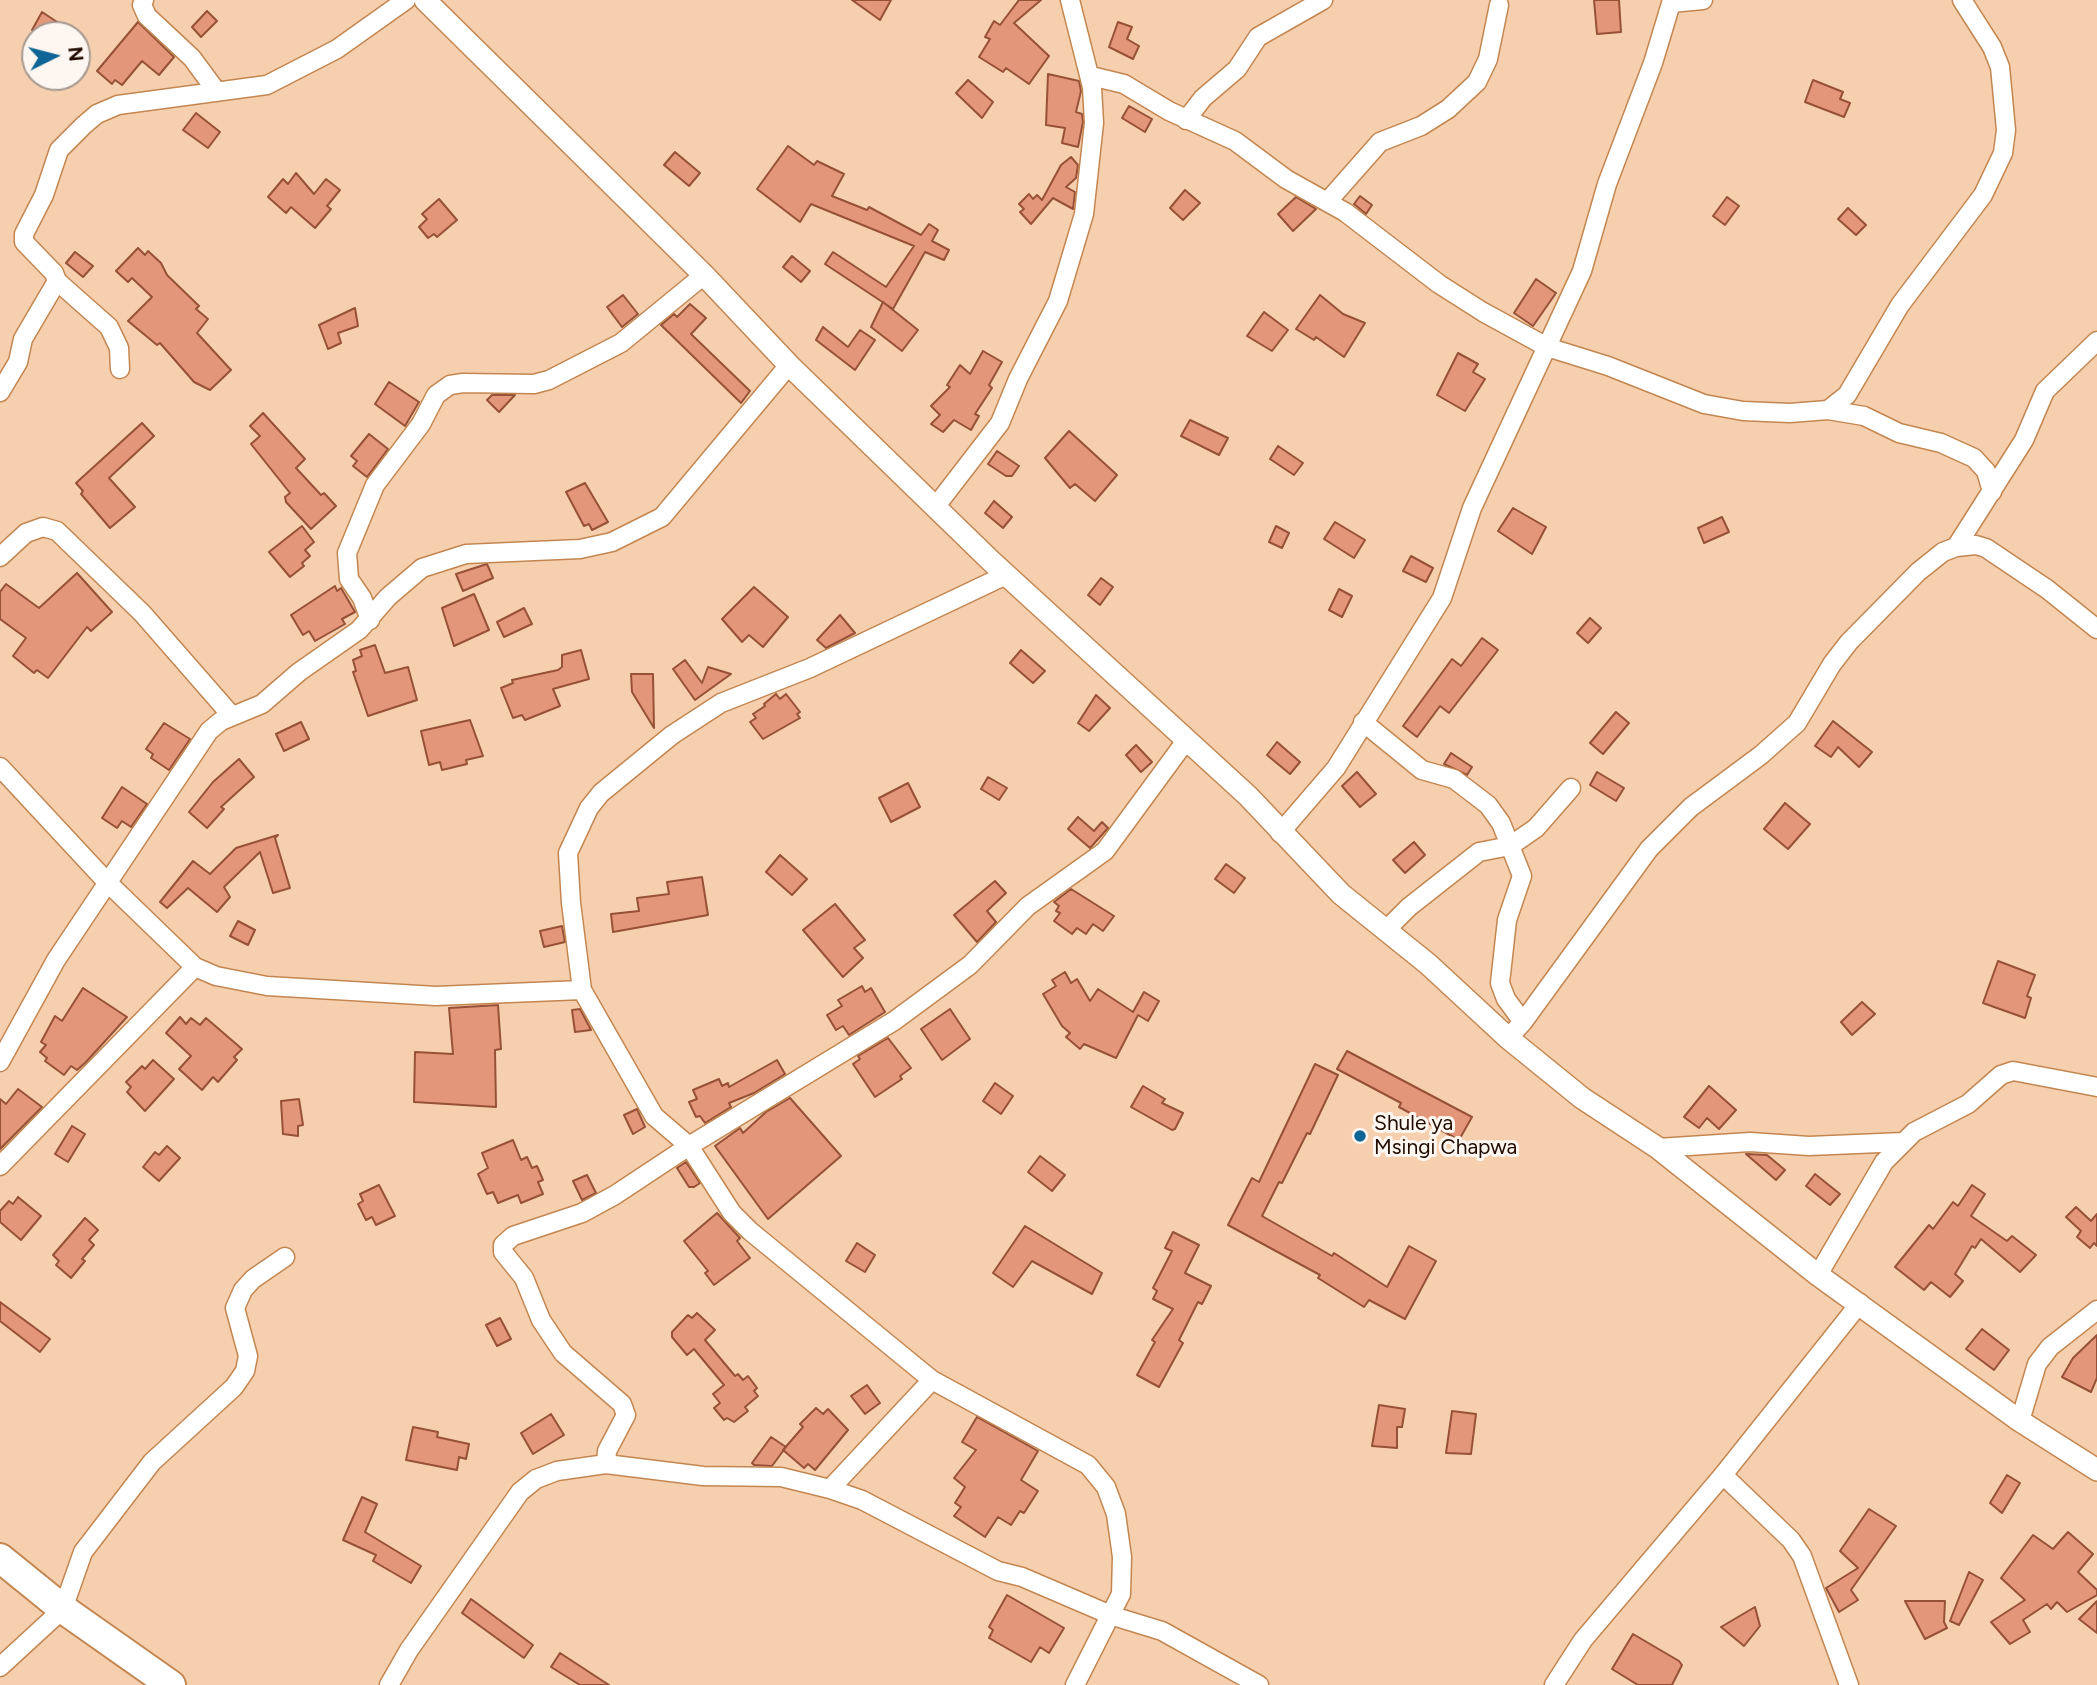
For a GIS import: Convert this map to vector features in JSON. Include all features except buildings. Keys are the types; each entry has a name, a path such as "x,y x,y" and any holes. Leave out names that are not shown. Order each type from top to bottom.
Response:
{"highway":[{"path":"0,1558 64,1609 171,1685"}],"street":[{"path":"144,0 142,5 147,16 192,58 217,92"},
{"path":"120,369 119,348 109,327 57,281 54,273 24,242 24,234 44,195 59,149 97,114 118,105 267,85 337,49 406,0"},
{"path":"425,0 704,275 789,365 1006,575 1248,796 1280,833 1342,894 1428,964 1508,1038 1582,1098 1658,1148 1818,1275 2020,1421 2097,1470"},
{"path":"936,506 1000,423 1058,301 1084,214 1094,123 1091,76 1069,0"},
{"path":"1186,120 1203,98 1237,69 1258,37 1323,0"},
{"path":"1280,833 1336,768 1442,598 1472,508 1582,271 1607,184 1653,63 1671,1 1703,0"},
{"path":"1828,410 1847,395 1900,305 1983,195 2003,153 2006,130 2000,67 1992,47 1962,0"},
{"path":"1328,201 1380,142 1421,126 1448,109 1471,89 1488,59 1490,36 1499,5"},
{"path":"1091,76 1124,84 1186,120 1235,141 1286,179 1328,201 1439,284 1547,347 1608,366 1704,404 1766,412 1828,410 1864,416 1899,433 1965,452 1983,467 1992,492"},
{"path":"370,620 349,579 347,553 375,485 421,424 436,395 450,385 463,383 534,384 549,380 621,342 704,275"},
{"path":"0,392 18,362 23,339 57,281"},
{"path":"1508,1038 1523,1022 1649,849 1691,807 1761,755 1797,723 1832,664 1849,642 1918,572 1956,547 2024,440 2045,391 2097,341"},
{"path":"0,1062 56,960 106,881 209,731 232,716 262,705 299,672 370,620 388,597 422,568 466,554 580,549 612,542 662,517 789,365"},
{"path":"0,557 26,533 43,527 57,531 142,613 232,716"},
{"path":"1956,547 1976,545 1998,554 2097,629"},
{"path":"1006,575 810,668 722,703 672,735 601,793 589,808 568,853 582,990 654,1116 689,1146 732,1213 750,1231 932,1380 1088,1465 1106,1488 1116,1514 1122,1557 1121,1594 1113,1616 1075,1685"},
{"path":"1363,722 1422,770 1454,779 1488,805 1501,823 1522,876 1507,920 1500,983 1506,999 1523,1022"},
{"path":"606,1464 607,1451 626,1415 622,1404 613,1393 586,1375 564,1353 541,1320 524,1278 503,1252 503,1245 513,1236 582,1213 894,1021 970,965 1028,906 1105,851 1185,741"},
{"path":"0,766 106,881 195,967 216,976 267,986 436,996 582,990"},
{"path":"1386,930 1409,907 1479,852 1510,846 1536,828 1571,788"},
{"path":"0,1166 195,967"},
{"path":"1818,1275 1884,1163 1914,1132 1968,1104 2001,1075 2013,1071 2097,1087"},
{"path":"1658,1148 1750,1142 1809,1146 1904,1142"},
{"path":"0,1667 64,1609 77,1563 152,1462 234,1387 245,1370 248,1356 235,1308 243,1290 253,1279 285,1257"},
{"path":"1554,1685 1583,1640 1723,1475 1860,1303"},
{"path":"2020,1421 2037,1364 2050,1347 2097,1310"},
{"path":"830,1489 932,1380"},
{"path":"389,1685 409,1650 520,1492 536,1479 557,1471 606,1464 702,1476 780,1477 830,1489 862,1500 998,1571 1023,1577 1113,1616 1161,1631 1259,1685"},
{"path":"1723,1475 1791,1540 1802,1556 1849,1685"}],"place":[{"name":"Shule ya Msingi Chapwa","path":"1360,1136"}]}
